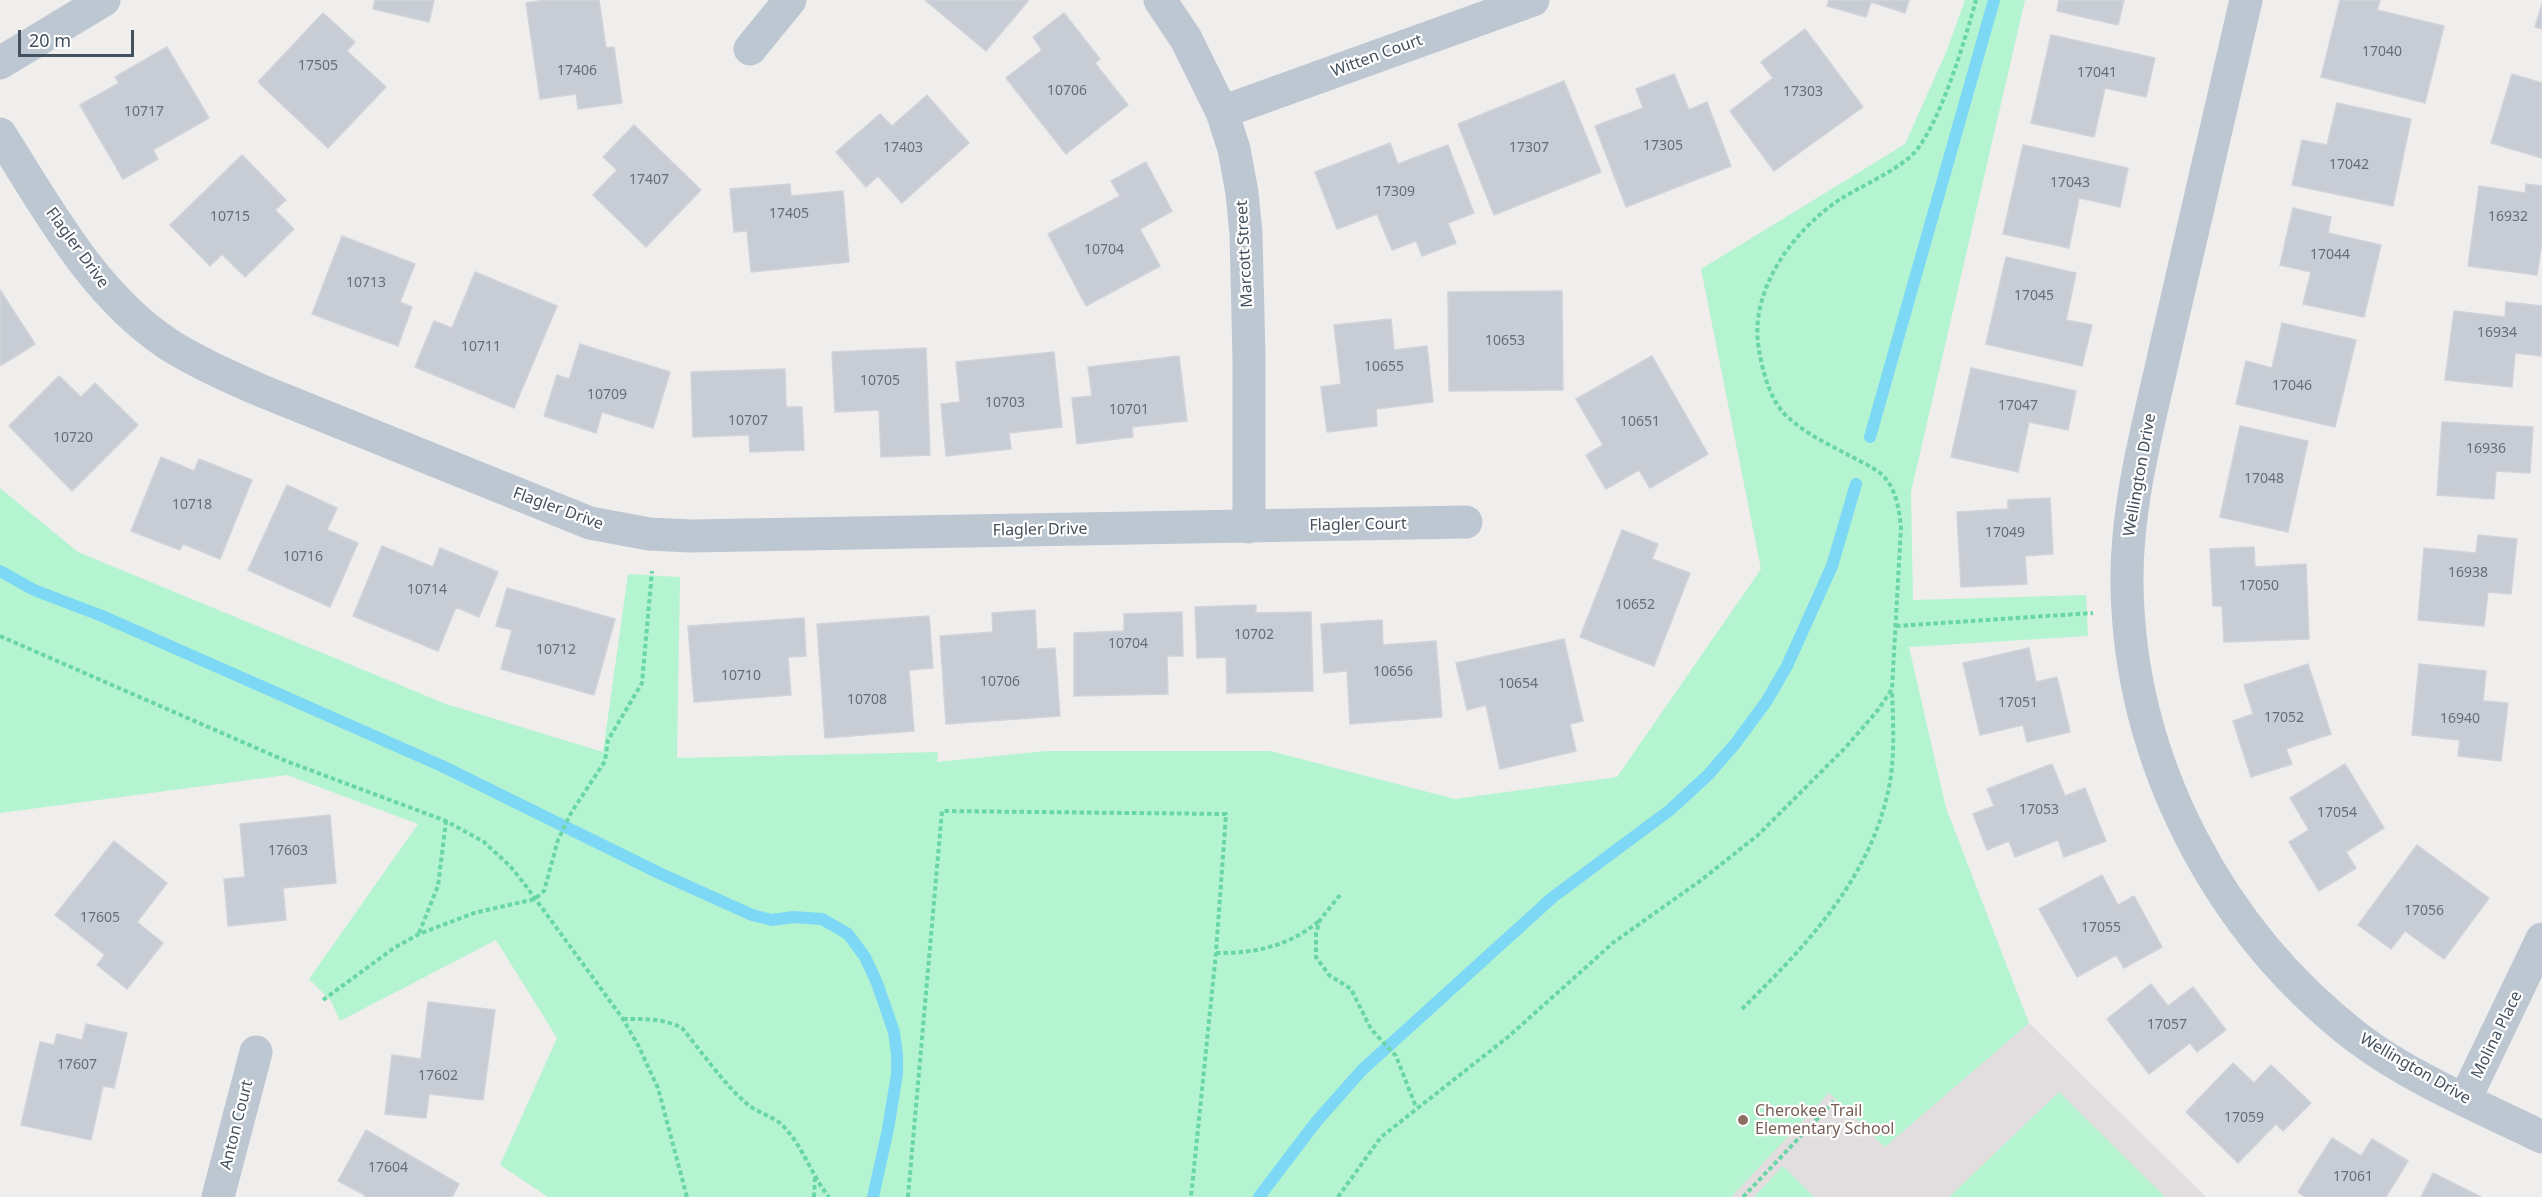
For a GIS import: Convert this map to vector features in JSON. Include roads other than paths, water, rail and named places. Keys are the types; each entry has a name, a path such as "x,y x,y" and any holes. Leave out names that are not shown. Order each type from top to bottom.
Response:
{"street":[{"path":"0,63 104,0"},
{"path":"750,49 790,0"},
{"name":"Marcott Street","path":"1160,0 1186,39 1221,112 1233,149 1246,234 1249,527"},
{"name":"Witten Court","path":"1221,112 1533,0"},
{"name":"Wellington Drive","path":"2246,0 2188,248 2132,505 2127,580 2128,611 2135,668 2151,735 2175,802 2206,864 2245,925 2288,976 2362,1041 2414,1072 2542,1137"},
{"name":"Flagler Drive","path":"0,134 84,262 120,305 166,342 195,360 262,391 590,523 649,534 691,536 1249,527"},
{"name":"Flagler Court","path":"1249,527 1466,522"},
{"name":"Molina Place","path":"2465,1099 2542,939"},
{"name":"Anton Court","path":"218,1197 256,1052"}],"waterway":[{"path":"1870,437 1994,0"},
{"path":"1259,1197 1316,1122 1362,1070 1553,897 1670,810 1708,775 1735,744 1766,702 1787,666 1832,566 1856,484"},
{"path":"0,571 34,590 102,616 442,766 659,873 752,915 772,920 793,917 822,919 848,934 865,957 877,983 894,1032 897,1054 897,1074 888,1129 873,1197"}],"place":[{"name":"Cherokee Trail Elementary School","path":"1743,1120"}]}
